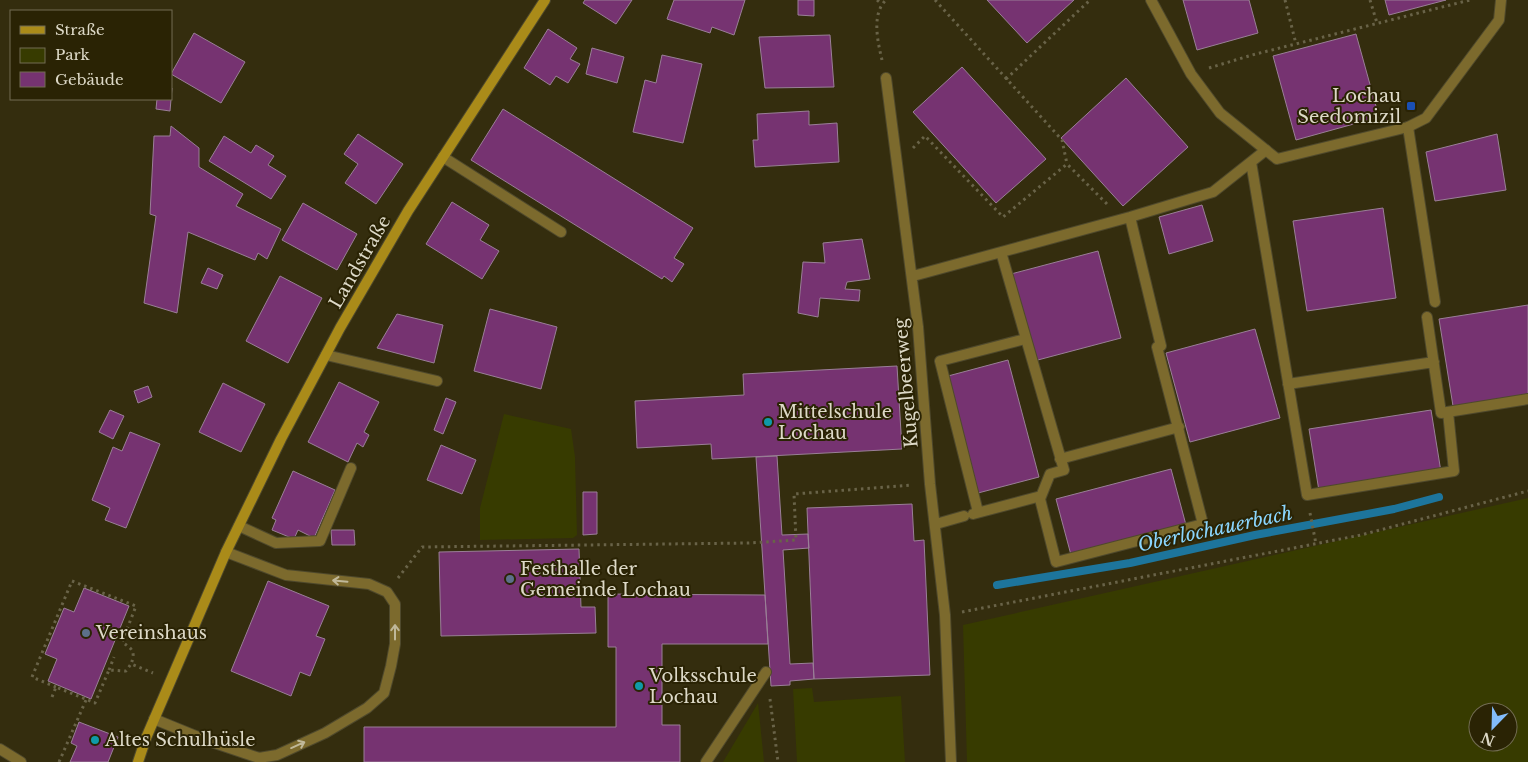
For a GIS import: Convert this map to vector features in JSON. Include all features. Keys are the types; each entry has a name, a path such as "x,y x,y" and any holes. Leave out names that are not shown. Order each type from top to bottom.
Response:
{"main road":[{"name":"Landstraße","path":"138,762 154,719 226,552 281,439 326,355 408,211 545,0"}],"street":[{"path":"1151,0 1191,74 1220,113 1278,159 1408,127 1426,118 1499,20 1501,0"},
{"name":"Kugelbeerweg","path":"886,78 913,276 930,484 946,615 952,762"},
{"path":"1408,127 1435,302"},
{"path":"913,276 1126,218 1213,192 1266,150"},
{"path":"443,158 561,232"},
{"path":"1251,162 1307,495 1454,471 1448,412"},
{"path":"1001,252 1064,470 1050,474 1040,499 1056,562 1203,524 1157,348 1161,346 1126,218"},
{"path":"1427,317 1441,413 1528,399"},
{"path":"972,514 940,362 1025,339"},
{"path":"326,355 437,381"},
{"path":"1288,384 1434,362"},
{"path":"1060,459 1178,427"},
{"path":"239,526 276,543 320,541 351,468"},
{"path":"936,524 1041,496"},
{"path":"226,552 286,575 369,584 387,592 394,604 395,644 384,692 367,708 325,733 277,755 259,758"},
{"path":"706,762 766,672"},
{"path":"154,719 203,739 271,762"},
{"path":"0,749 21,762"}],"path":[{"path":"877,0 882,4"},
{"path":"886,0 878,12 878,42 886,78"},
{"path":"935,0 1062,140 1067,164 1126,218"},
{"path":"1006,79 1090,0"},
{"path":"1285,0 1296,44"},
{"path":"1370,0 1377,23"},
{"path":"1191,74 1252,55 1470,0"},
{"path":"898,162 925,136 1003,218 1067,164"},
{"path":"387,592 422,547 796,540 794,494 930,484"},
{"path":"946,615 1361,535 1528,491"},
{"path":"1307,495 1316,544"},
{"path":"109,670 126,670 131,664 134,656 131,648 122,642 136,606 72,581 32,677 96,703 114,657"},
{"path":"131,664 156,674"},
{"path":"766,672 778,762"},
{"path":"52,697 56,687"},
{"path":"59,762 86,700"}],"green space":[{"path":"504,414 571,429 575,457 577,535 573,538 480,540 480,508"},
{"path":"1528,498 1528,762 967,762 963,625"},
{"path":"812,688 814,702 901,696 905,762 797,762 793,689"},
{"path":"758,703 764,762 723,762"}],"building":[{"path":"585,0 632,0 616,24 583,3"},
{"path":"674,0 745,0 734,35 712,27 710,33 667,19"},
{"path":"798,0 814,0 814,16 798,15"},
{"path":"987,0 1074,0 1027,43"},
{"path":"1183,0 1249,0 1258,33 1197,50"},
{"path":"1385,0 1446,0 1389,15"},
{"path":"548,29 577,48 570,59 580,64 568,83 556,76 550,85 524,68"},
{"path":"194,33 245,62 221,103 172,75"},
{"path":"1356,34 1379,117 1296,140 1273,56"},
{"path":"830,35 834,87 765,88 759,37"},
{"path":"592,48 624,57 617,83 586,74"},
{"path":"662,55 702,64 683,143 633,132 645,80 656,83"},
{"path":"962,67 1046,159 996,203 913,112"},
{"path":"1126,78 1188,147 1123,206 1061,138"},
{"path":"157,100 171,100 170,111 156,109"},
{"path":"503,109 693,228 674,258 684,264 672,282 664,276 662,279 471,160"},
{"path":"809,111 809,125 837,123 839,162 755,167 753,140 758,140 757,114"},
{"path":"171,126 199,148 199,167 243,194 236,206 281,229 267,259 258,253 255,260 188,232 177,313 144,303 156,216 150,214 154,136 170,136"},
{"path":"358,134 403,164 376,204 345,183 358,164 344,154"},
{"path":"1497,134 1506,190 1435,201 1426,152"},
{"path":"224,136 251,153 256,145 274,156 268,165 286,176 271,199 209,161"},
{"path":"452,202 489,225 480,240 499,251 482,279 426,244"},
{"path":"303,203 357,234 337,270 282,240"},
{"path":"1202,205 1213,241 1169,254 1159,217"},
{"path":"1383,208 1396,298 1307,311 1293,221"},
{"path":"862,239 870,279 847,282 845,289 860,290 859,301 820,298 818,317 798,313 803,262 825,263 823,243"},
{"path":"1098,251 1121,338 1034,361 1011,274"},
{"path":"208,268 223,275 217,289 201,283"},
{"path":"280,276 322,298 288,363 246,341"},
{"path":"1528,305 1528,395 1453,406 1439,319"},
{"path":"490,309 557,327 541,389 474,371"},
{"path":"397,314 443,325 434,363 377,348"},
{"path":"1255,329 1280,418 1190,442 1166,353"},
{"path":"1008,360 1039,477 978,493 948,376"},
{"name":"Mittelschule Lochau","path":"897,366 902,449 712,459 711,444 637,448 635,401 744,395 743,374"},
{"path":"339,382 379,402 364,432 369,435 363,447 357,443 348,462 308,442"},
{"path":"223,383 265,404 241,452 199,432"},
{"path":"148,386 152,397 138,403 134,391"},
{"path":"446,398 456,402 443,434 434,430"},
{"path":"110,410 124,416 113,439 99,432"},
{"path":"1431,410 1441,472 1319,491 1309,429"},
{"path":"130,432 160,444 126,528 105,520 110,508 92,500 113,447 122,451"},
{"path":"441,445 476,460 462,494 427,480"},
{"path":"777,456 782,535 808,534 809,548 783,550 790,664 813,663 814,679 790,681 790,685 771,686 756,457"},
{"path":"1171,469 1186,525 1071,555 1056,499"},
{"path":"293,471 335,490 314,538 298,530 294,539 272,530 276,520 272,518"},
{"path":"583,492 597,492 597,534 583,535"},
{"path":"912,504 914,541 924,540 930,675 814,679 807,508"},
{"path":"331,530 354,530 355,545 332,545"},
{"name":"Festhalle der Gemeinde Lochau","path":"579,549 581,607 595,607 596,633 441,636 439,552"},
{"path":"268,581 329,606 316,636 325,639 310,676 300,672 291,696 231,671"},
{"name":"Vereinshaus","path":"84,588 129,606 91,699 48,681 57,659 45,654 64,608 74,612"},
{"name":"Volksschule Lochau","path":"608,594 765,595 768,644 662,644 662,725 680,725 680,762 364,762 364,727 616,727 616,647 608,647"},
{"name":"Altes Schulhüsle","path":"79,722 118,737 108,762 70,762 77,746 71,743"}],"waterway":[{"name":"Oberlochauerbach","path":"997,585 1130,563 1255,535 1394,509 1439,497"}],"place":[{"name":"Lochau Seedomizil","path":"1411,106"},
{"name":"Mittelschule Lochau","path":"768,422"},
{"name":"Festhalle der Gemeinde Lochau","path":"510,579"},
{"name":"Vereinshaus","path":"86,633"},
{"name":"Volksschule Lochau","path":"639,686"},
{"name":"Altes Schulhüsle","path":"95,740"}]}
